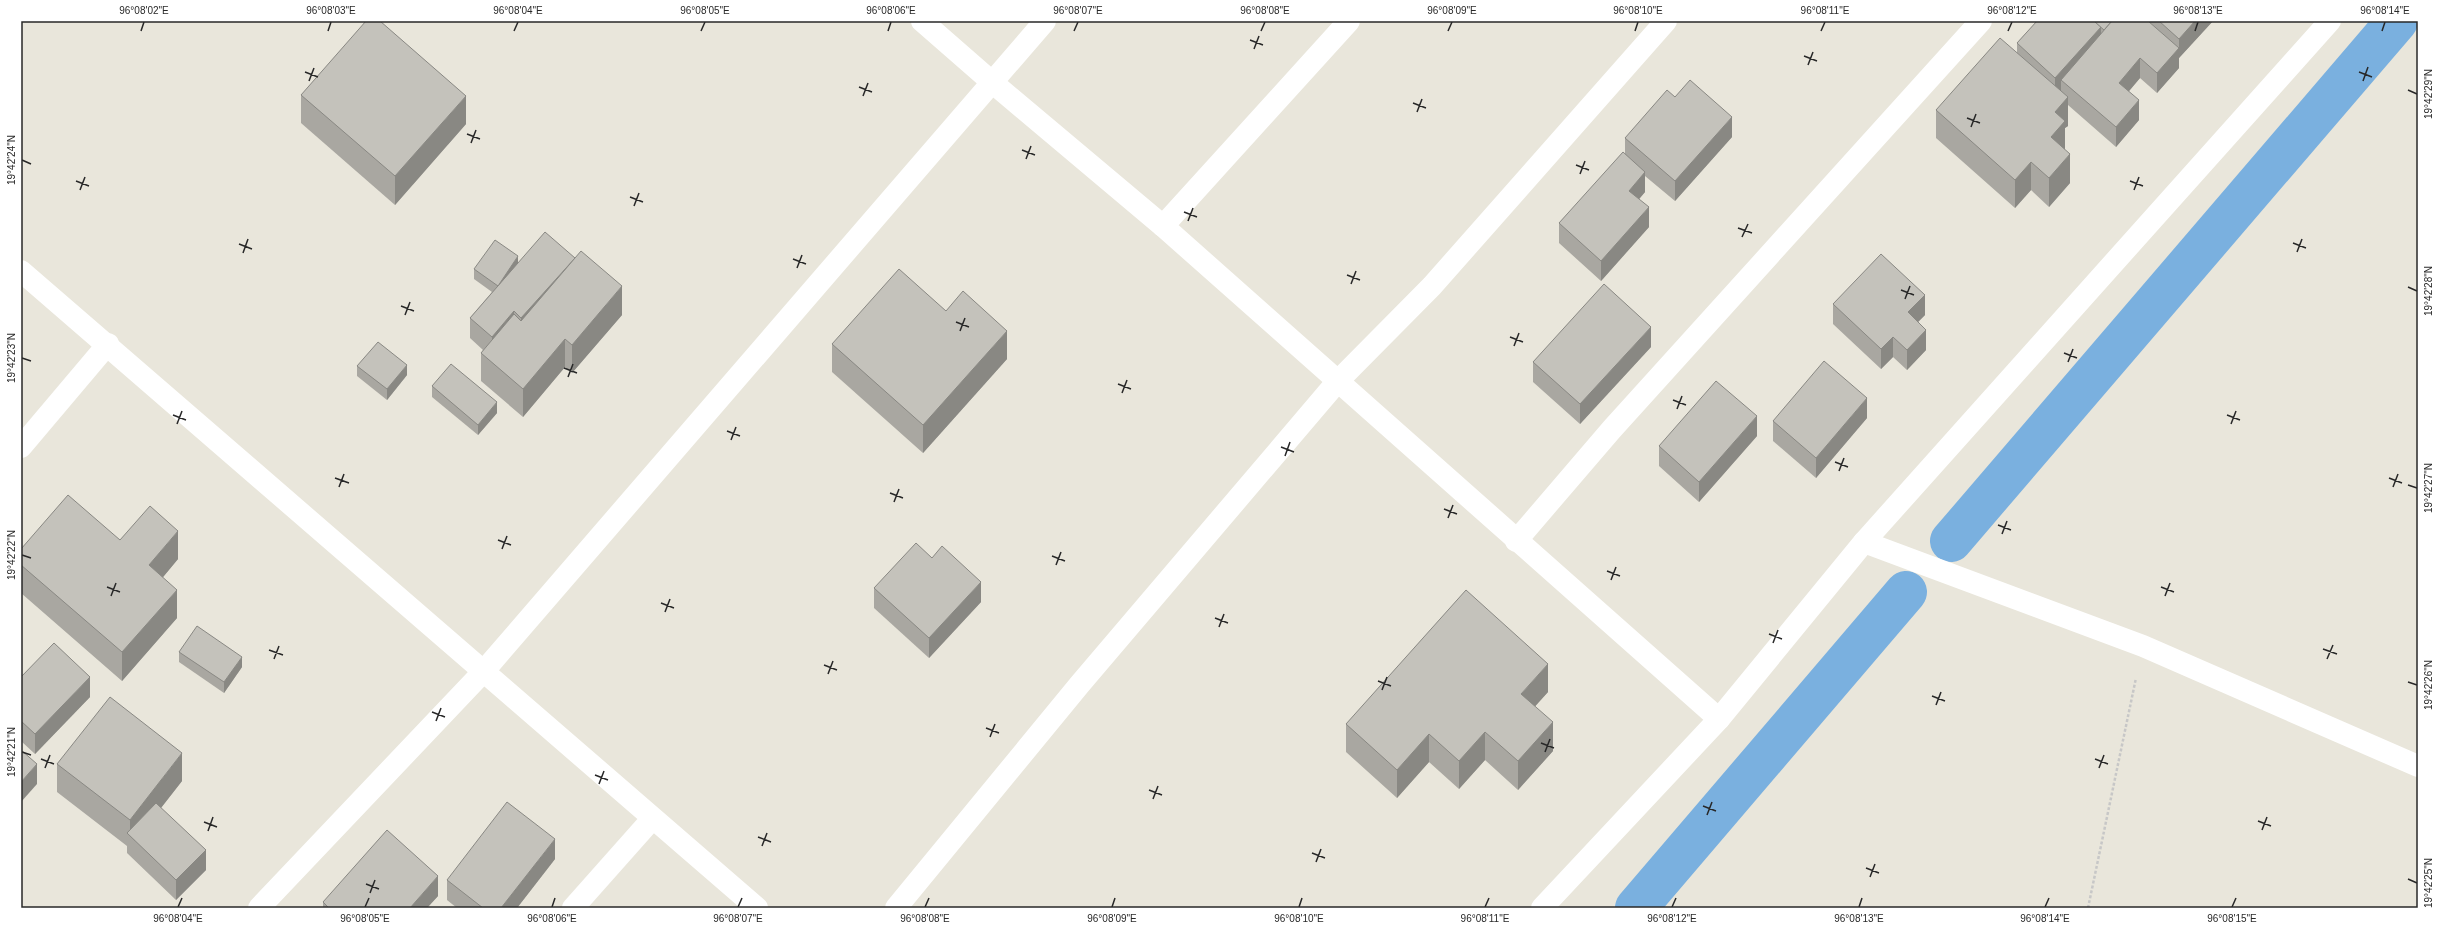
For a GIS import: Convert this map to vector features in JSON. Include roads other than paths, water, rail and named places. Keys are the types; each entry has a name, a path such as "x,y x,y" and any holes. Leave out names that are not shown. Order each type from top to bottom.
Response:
{"street":[{"path":"922,21 993,84 1163,226 1516,541 1719,719"},
{"path":"259,908 483,672 993,84 1045,21"},
{"path":"1163,226 1350,21"},
{"path":"896,908 1080,684 1337,382 1432,286 1666,21"},
{"path":"1516,541 1612,429 1981,21"},
{"path":"1542,908 1719,719 1864,542 2330,21"},
{"path":"21,271 108,344 652,820 757,908"},
{"path":"21,447 108,344"},
{"path":"1864,542 2143,646 2418,766"},
{"path":"573,908 652,820"}],"waterway":[{"path":"1951,541 2397,21"},
{"path":"1636,908 1906,592"}]}
